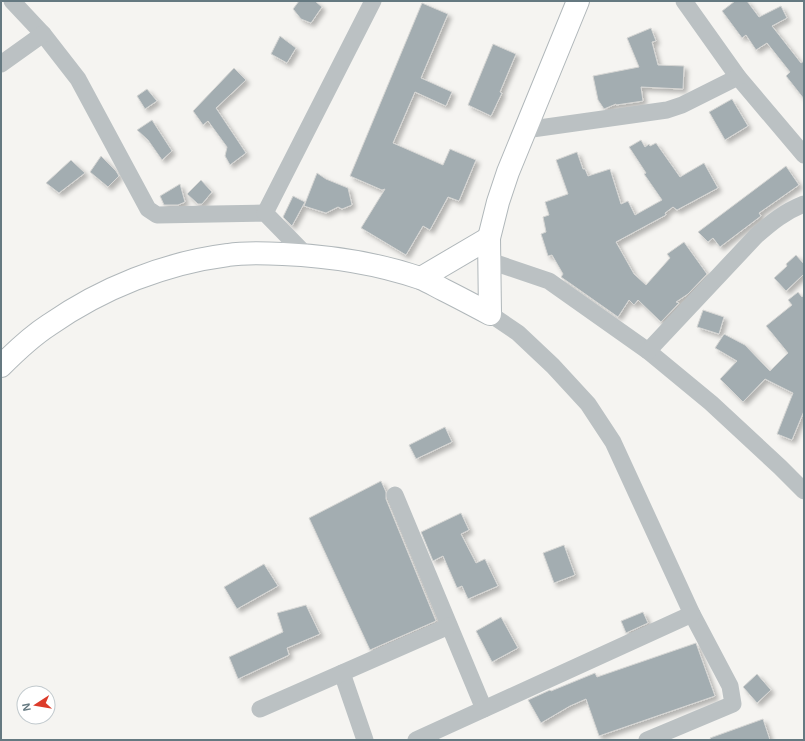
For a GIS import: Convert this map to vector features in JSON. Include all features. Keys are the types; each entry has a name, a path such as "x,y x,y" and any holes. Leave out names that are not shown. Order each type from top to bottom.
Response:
{"street":[{"path":"12,1 43,34 78,80 148,209 156,215 265,214 306,255"},
{"path":"265,214 373,1"},
{"path":"490,314 489,238 498,202 508,172 578,1"},
{"path":"684,1 738,77 804,155"},
{"path":"1,64 43,34"},
{"path":"525,130 667,110 682,105 738,77"},
{"path":"648,351 756,236 775,219 791,209 804,204"},
{"path":"421,278 489,238"},
{"path":"1,366 49,325 74,309 118,286 151,273 192,261 230,254 265,253 306,255 354,261 421,278 490,314 518,334 553,366 588,404 609,436 638,494 692,614 730,686 733,704 647,740"},
{"path":"490,261 549,281 648,351 711,403 780,467 804,492"},
{"path":"395,495 484,709"},
{"path":"416,740 692,614"},
{"path":"260,709 449,626"},
{"path":"342,673 365,740"}],"building":[{"path":"299,1 315,1 322,7 311,23 301,19 293,9"},
{"path":"735,1 747,1 759,17 781,6 787,18 772,26 801,63 804,61 804,99 786,76 790,72 767,43 756,50 746,35 742,38 722,11"},
{"path":"422,3 448,14 421,78 452,92 446,106 415,92 393,143 443,165 450,149 476,160 459,201 448,197 430,230 423,226 406,255 361,228 385,189 382,190 350,176"},
{"path":"651,28 656,41 652,42 658,65 684,66 683,89 641,87 643,101 616,104 604,109 598,100 593,76 639,67 627,38"},
{"path":"280,36 296,48 287,63 271,54"},
{"path":"493,44 516,54 500,92 502,93 491,116 468,105"},
{"path":"234,68 246,80 216,108 246,153 230,165 225,156 227,147 208,121 203,125 193,111"},
{"path":"147,89 157,101 145,109 137,96"},
{"path":"732,99 748,126 725,140 709,112"},
{"path":"152,120 172,151 162,160 148,140 137,130"},
{"path":"641,140 645,147 649,144 650,146 656,143 680,177 704,163 718,188 677,210 673,207 665,213 666,215 616,242 634,274 646,285 670,258 667,254 684,242 707,274 688,294 676,302 679,303 661,322 638,300 634,305 629,300 618,317 561,277 563,274 552,255 548,256 541,234 546,232 543,217 549,215 545,202 568,194 556,160 577,152 583,169 585,169 588,176 610,169 621,204 628,201 635,215 662,200 644,174 646,173 629,147"},
{"path":"101,156 119,176 108,187 90,172"},
{"path":"71,160 85,173 59,193 46,183"},
{"path":"786,166 799,185 759,213 761,216 720,247 713,238 708,242 698,232"},
{"path":"317,173 326,179 348,188 352,205 342,209 338,207 326,213 304,206"},
{"path":"201,180 212,192 202,204 198,204 187,194"},
{"path":"180,184 185,202 178,205 164,205 160,196"},
{"path":"293,196 305,202 292,226 283,217"},
{"path":"796,255 804,264 804,274 786,291 774,278"},
{"path":"798,292 802,297 804,295 804,411 792,440 777,434 793,393 765,379 743,402 720,379 737,361 715,348 724,334 745,345 770,371 788,353 766,326 792,305 788,300"},
{"path":"703,310 724,317 719,334 697,327"},
{"path":"445,427 452,442 416,459 409,445"},
{"path":"381,481 386,492 386,499 436,621 370,650 309,518"},
{"path":"461,513 469,530 461,534 476,563 485,559 498,586 468,599 462,586 457,588 443,556 433,561 421,532"},
{"path":"564,545 575,575 554,583 543,553"},
{"path":"264,564 278,586 237,609 224,587"},
{"path":"306,605 320,634 287,648 289,655 238,679 229,657 283,632 277,613"},
{"path":"643,612 648,623 626,633 621,621"},
{"path":"501,617 518,648 492,662 476,631"},
{"path":"696,643 715,696 599,736 586,699 570,706 541,723 528,700 595,673 597,677"},
{"path":"757,674 771,690 757,703 743,687"},
{"path":"763,719 770,740 711,740 710,738"}]}
